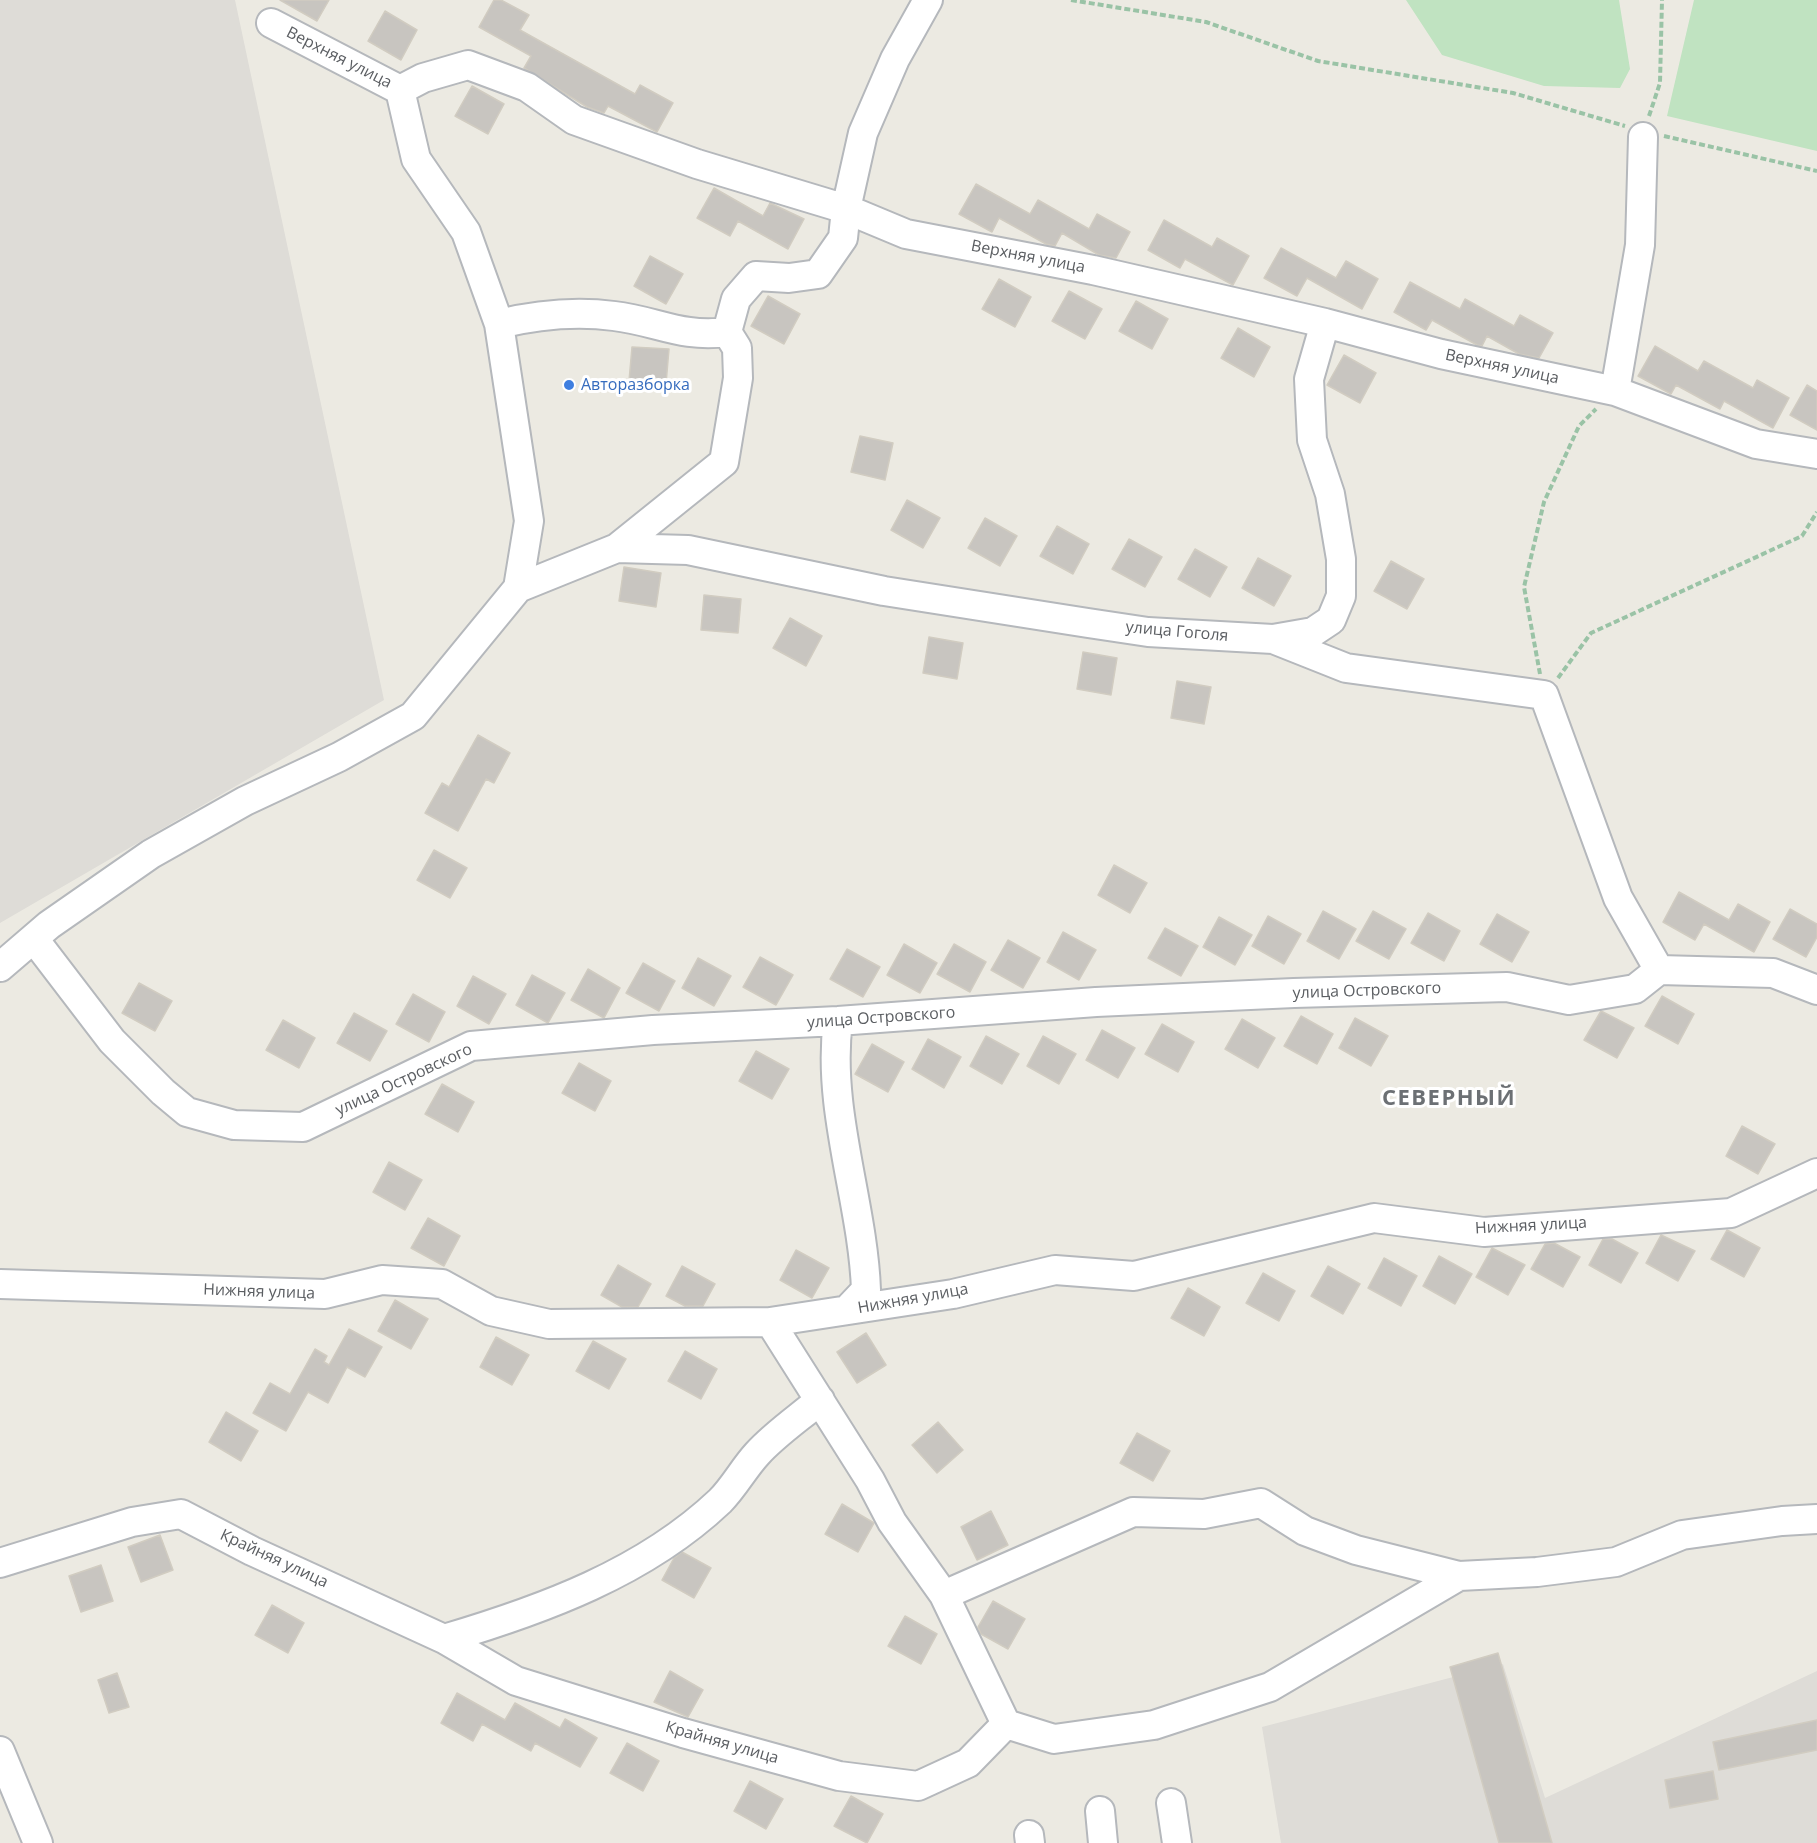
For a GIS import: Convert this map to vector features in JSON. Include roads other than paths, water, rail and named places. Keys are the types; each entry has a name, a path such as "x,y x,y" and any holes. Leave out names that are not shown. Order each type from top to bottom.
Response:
{"street":[{"path":"617,548 724,462 738,378 737,348 727,332 736,299 756,276 789,278 818,274 843,238 846,209 863,133 896,59 928,0"},
{"name":"Верхняя улица","path":"271,23 400,90 423,78 468,65 527,87 574,120 697,164 846,209 906,234 1093,270 1325,323 1441,354 1615,391 1756,444 1817,454"},
{"path":"0,967 49,924 151,854 245,801 339,757 413,716 518,588 529,521 499,324 466,232 416,159 400,90"},
{"path":"1615,391 1640,245 1644,134"},
{"path":"499,324 526,317 576,314 616,316 676,332 703,335 727,332"},
{"path":"1273,639 1313,632 1331,620 1341,596 1341,559 1334,516 1330,494 1312,440 1310,410 1309,380 1325,323"},
{"name":"улица Гоголя","path":"518,588 617,548 688,550 884,591 1148,632 1273,639 1346,668 1544,695 1618,898 1659,970"},
{"name":"улица Островского","path":"34,939 112,1041 163,1092 187,1112 234,1125 303,1128 471,1046 653,1030 838,1021 1096,1002 1294,993 1507,987 1569,1000 1635,989 1659,970"},
{"path":"1659,970 1773,973 1817,990"},
{"path":"838,1021 835,1042 843,1134 854,1207 865,1251 866,1281 866,1290 847,1310"},
{"name":"Нижняя улица","path":"0,1284 325,1294 382,1280 442,1284 490,1311 549,1324 770,1322 953,1294 1055,1270 1134,1276 1374,1218 1484,1232 1731,1213 1817,1173"},
{"path":"770,1322 870,1480 892,1522 944,1595 1006,1725 1054,1738 1154,1725 1270,1687 1459,1576"},
{"path":"444,1639 506,1621 582,1591 664,1545 721,1500 758,1453 820,1401"},
{"path":"944,1595 1133,1512 1204,1514 1262,1503 1305,1531 1356,1550 1459,1576 1537,1572 1616,1562 1682,1535 1782,1521 1817,1519"},
{"name":"Крайняя улица","path":"0,1563 132,1522 181,1514 252,1551 444,1639 516,1681 683,1733 839,1776 918,1786 968,1763 1006,1725"},
{"path":"0,1751 24,1829 38,1843"},
{"path":"1171,1803 1177,1843"},
{"path":"1100,1811 1103,1843"}],"place":[{"name":"Авторазборка","path":"569,385"}],"district":[{"name":"СЕВЕРНЫЙ","path":"1449,1099"}]}
